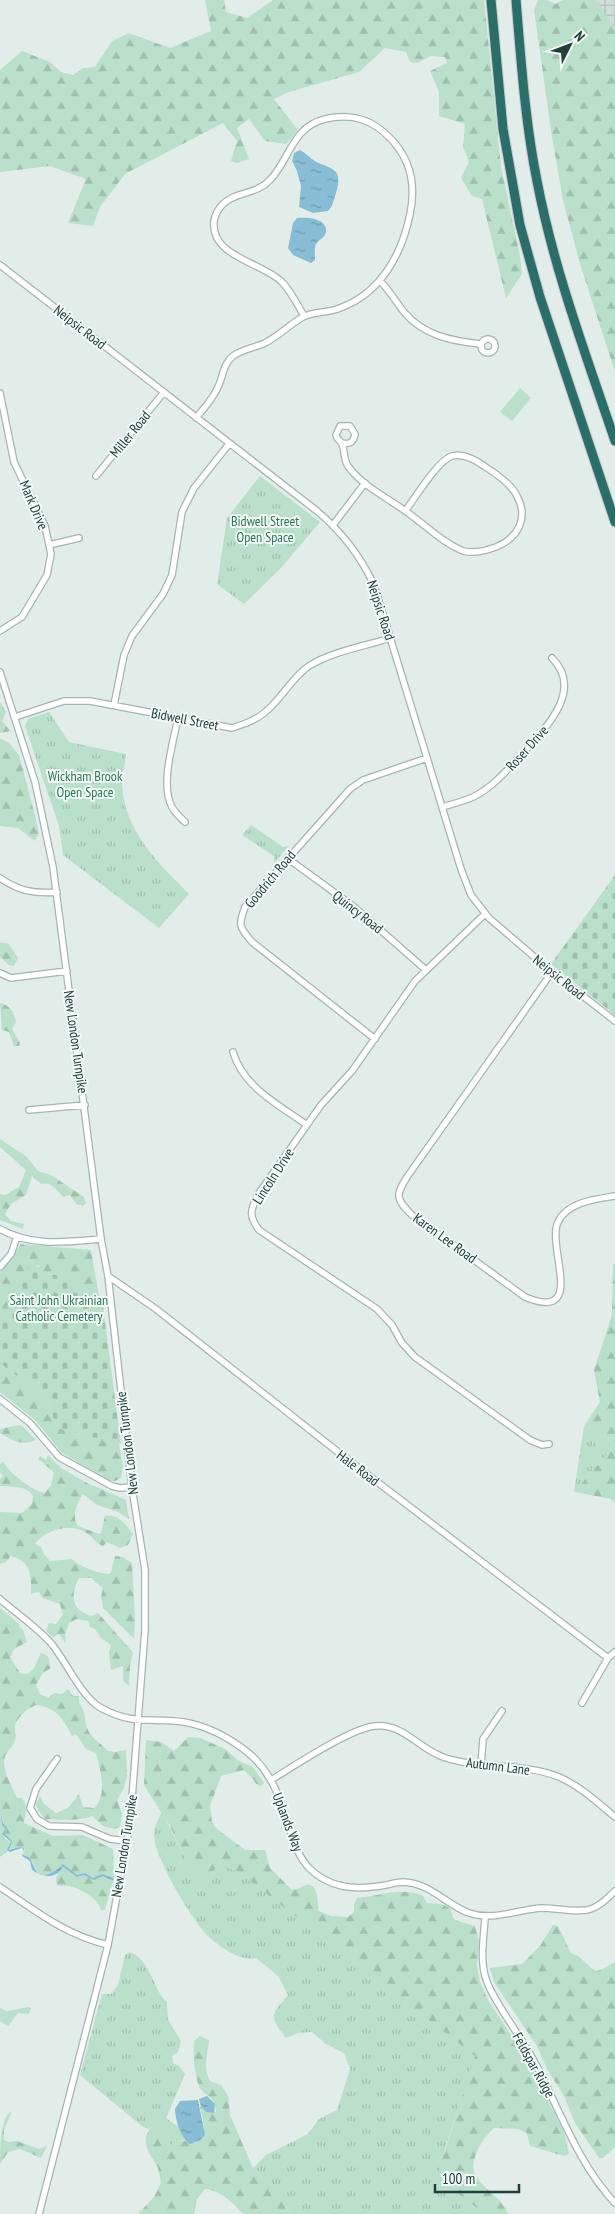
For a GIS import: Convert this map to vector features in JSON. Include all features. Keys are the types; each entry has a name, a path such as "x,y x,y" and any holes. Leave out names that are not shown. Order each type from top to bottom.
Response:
{"highway":[{"path":"491,0 502,120 520,225 540,296 615,522"},
{"path":"516,0 528,130 542,208 560,275 615,442"}],"street":[{"path":"196,418 211,401 219,386 224,368 232,357 241,351 264,343 304,316 339,309 361,299 380,281 393,261 407,230 414,196 410,167 397,145 380,128 361,119 340,116 320,120 305,129 294,141 274,176 264,186 250,194 233,197 222,204 215,216 213,229 220,244 232,254 264,269 281,281 293,296 304,316"},
{"name":"Neipsic Road","path":"0,265 333,525 355,550 368,573 390,638 466,886 485,914 552,972 615,1021"},
{"path":"380,281 392,293 403,311 415,324 434,335 456,342 482,344"},
{"name":"Miller Road","path":"96,476 164,392"},
{"name":"Mark Drive","path":"0,393 14,462 46,526 51,554 47,574 22,617 0,631"},
{"path":"342,443 346,464 365,483 406,510 447,544 465,551 482,552 505,543 516,534 522,522 522,508 517,494 502,478 475,460 464,456 452,456 442,462 406,510"},
{"path":"114,705 124,656 132,636 163,594 172,574 182,512 194,488 229,444"},
{"path":"333,525 365,483"},
{"path":"50,545 79,538"},
{"name":"Bidwell Street","path":"15,717 64,701 90,700 232,728 250,722 265,712 296,677 310,666 330,657 390,638"},
{"name":"Roser Drive","path":"442,807 474,797 495,783 550,723 560,706 564,688 563,672 552,658"},
{"name":"New London Turnpike","path":"0,672 35,782 57,892 101,1240 108,1276 132,1487 145,1570 145,1630 130,1824 108,1945 39,2214"},
{"path":"178,718 167,783 172,808 185,822"},
{"name":"Goodrich Road","path":"374,1039 252,942 241,930 240,921 245,907 350,789 363,780 427,758"},
{"name":"Quincy Road","path":"287,858 353,906 426,970"},
{"path":"0,878 13,887 32,893 57,892"},
{"name":"Lincoln Drive","path":"485,914 415,981 352,1071 321,1105 257,1196 251,1210 252,1220 259,1230 378,1309 392,1324 402,1343 415,1358 530,1440 542,1445 549,1444"},
{"path":"0,973 11,978 67,971"},
{"name":"Karen Lee Road","path":"552,972 407,1177 398,1191 399,1200 412,1216 525,1297 540,1302 551,1301 558,1296 562,1286 554,1234 558,1221 568,1210 589,1200 615,1196"},
{"path":"233,1052 242,1074 253,1086 307,1125"},
{"path":"29,1110 85,1105"},
{"path":"0,1229 17,1237 48,1243 101,1240"},
{"path":"0,1267 10,1254 17,1237"},
{"name":"Hale Road","path":"108,1276 156,1309 338,1452 608,1658"},
{"path":"0,1399 30,1423 51,1450 66,1463 112,1486 120,1488 132,1487"},
{"name":"Uplands Way","path":"0,1599 49,1641 86,1694 99,1707 115,1715 139,1721 183,1722 213,1730 247,1752 266,1771 271,1780 279,1796 298,1854 310,1868 327,1881 347,1888 367,1888 403,1882 426,1887 467,1912 485,1917 543,1908 566,1911 589,1910 604,1902 615,1891"},
{"path":"582,1703 608,1658 615,1652"},
{"path":"481,1766 484,1739 502,1711"},
{"name":"Autumn Lane","path":"271,1780 355,1731 375,1726 394,1727 441,1756 481,1766 531,1770 560,1778 589,1796 615,1817"},
{"path":"58,1759 36,1789 30,1808 37,1819 49,1826 82,1827 110,1838 127,1841"},
{"path":"0,1888 58,1926 82,1938 108,1945"},
{"name":"Feldspar Ridge","path":"485,1917 482,1961 487,1982 533,2059 588,2166 602,2189 615,2204"}],"shaded area":[{"path":"596,0 615,0 615,28 612,27"}],"green space":[{"path":"205,0 224,0 226,12 247,18 273,0 484,0 501,166 522,274 506,298 482,199 472,196 461,178 469,162 463,147 465,124 439,116 439,92 430,71 447,63 445,57 431,56 417,63 410,62 406,52 385,48 359,72 289,92 274,99 298,130 286,144 265,141 249,119 237,128 249,159 237,163 231,161 237,141 223,123 125,174 100,207 93,226 68,223 86,179 50,166 0,172 0,70 22,51 50,62 61,72 73,75 83,68 95,67 112,41 129,33 170,48 211,31"},
{"path":"538,0 547,0 555,4 563,0 596,0 615,28 615,372 580,264 563,200 534,10"},
{"path":"520,388 531,398 512,421 500,412"},
{"name":"Bidwell Street Open Space","path":"260,476 320,522 281,568 244,604 217,584 227,518"},
{"path":"0,702 6,712 2,721 11,731 0,733"},
{"name":"Wickham Brook Open Space","path":"49,712 69,742 126,754 122,785 124,802 129,817 145,846 189,894 159,928 63,855 59,826 25,726 28,719"},
{"path":"0,738 9,743 19,755 39,833 35,841 18,828 0,826"},
{"path":"251,825 283,847 289,846 274,863 274,856 242,835"},
{"path":"615,875 615,1015 551,964"},
{"path":"0,942 9,944 18,958 14,966 9,965 0,957"},
{"path":"0,1003 9,1007 14,1015 16,1022 12,1029 20,1043 19,1046 14,1046 9,1032 2,1030"},
{"path":"0,1139 27,1157 38,1171 51,1175 84,1197 86,1203 83,1206 76,1204 70,1195 63,1197 54,1187 45,1183 41,1184 32,1176 26,1195 11,1204 5,1214 11,1221 24,1224 23,1229 0,1220 0,1194 5,1195 19,1187 26,1170 0,1147"},
{"path":"21,1244 91,1250 100,1302 90,1298 64,1276 46,1274 38,1265 21,1278 21,1287 0,1315 0,1273"},
{"path":"613,1264 615,1264 615,1444 584,1426 600,1402 594,1370 612,1315"},
{"name":"Saint John Ukrainian Catholic Cemetery","path":"30,1265 41,1267 46,1274 64,1276 103,1306 121,1444 57,1428 47,1399 0,1363 0,1315 21,1287 21,1274"},
{"path":"0,1363 47,1399 57,1428 119,1443 123,1467 121,1478 115,1481 108,1480 61,1452 36,1421 0,1392"},
{"path":"19,1425 36,1440 22,1443 0,1433 0,1429"},
{"path":"584,1426 615,1445 574,1492"},
{"path":"615,1445 615,1503 611,1499 574,1492"},
{"path":"48,1455 61,1468 87,1483 126,1500 129,1519 118,1512 97,1505 83,1494 77,1505 75,1518 78,1526 99,1534 101,1533 105,1516 118,1518 133,1534 128,1545 120,1548 107,1542 103,1546 82,1530 74,1528 52,1531 45,1534 35,1544 41,1547 50,1561 72,1559 84,1567 109,1574 115,1556 123,1557 132,1563 135,1618 134,1639 103,1608 101,1597 103,1588 92,1578 79,1578 74,1590 74,1601 79,1610 91,1616 98,1613 133,1653 129,1686 123,1680 123,1666 111,1670 109,1652 111,1645 101,1638 95,1629 90,1627 88,1621 77,1619 69,1623 65,1635 66,1644 59,1634 53,1637 46,1631 49,1623 56,1624 63,1614 60,1604 43,1598 39,1592 31,1594 29,1570 22,1561 11,1556 6,1562 0,1564 0,1512 22,1513 32,1504 33,1496 23,1488 0,1486 0,1479 3,1476 0,1472 0,1464 3,1461 10,1471 21,1480 45,1493 51,1485 54,1472 38,1459 40,1456 46,1460"},
{"path":"0,1608 20,1625 0,1648"},
{"path":"0,1623 19,1626 23,1630 27,1642 14,1649 10,1657 20,1673 25,1674 31,1671 41,1653 48,1656 51,1668 43,1673 36,1685 40,1694 48,1698 54,1693 62,1694 68,1689 73,1696 79,1696 79,1703 83,1710 88,1730 92,1736 108,1751 126,1750 127,1777 124,1788 117,1800 122,1814 120,1827 114,1829 103,1826 92,1816 63,1820 45,1819 38,1810 36,1804 40,1796 44,1804 56,1813 68,1808 79,1794 83,1807 94,1808 101,1796 102,1782 96,1753 86,1749 76,1734 72,1736 63,1720 55,1712 38,1705 28,1709 16,1722 14,1743 5,1755 4,1761 7,1775 17,1798 22,1798 27,1807 24,1823 53,1836 83,1835 113,1849 114,1878 103,1875 93,1878 85,1873 79,1876 63,1864 49,1874 41,1875 35,1869 29,1857 23,1855 25,1849 20,1847 9,1851 12,1841 4,1833 7,1828 3,1824 0,1810"},
{"path":"188,1737 200,1738 225,1749 239,1761 253,1767 264,1783 261,1786 256,1784 244,1770 221,1776 210,1806 212,1821 216,1828 245,1850 265,1850 270,1868 292,1890 307,1885 314,1887 319,1911 331,1916 348,1917 354,1912 354,1904 357,1898 390,1892 406,1892 423,1896 427,1903 445,1905 450,1909 455,1920 475,1926 479,1941 477,1966 480,1982 488,2000 528,2061 564,2132 569,2154 564,2156 530,2146 527,2133 518,2129 494,2128 478,2150 473,2164 474,2170 478,2180 500,2201 509,2214 485,2214 444,2183 439,2170 475,2056 241,1874 221,1863 212,1873 199,1877 185,1858 170,1826 144,1785 146,1740 161,1742 174,1751"},
{"path":"162,1812 185,1858 212,1873 221,1863 241,1874 476,2056 444,2152 465,2198 485,2214 291,2214 277,2191 253,2168 266,2155 308,2134 319,2119 337,2110 350,2069 344,2053 326,2044 312,2032 298,2033 286,2038 274,2020 275,2012 288,1995 278,1976 256,1958 250,1959 237,1956 219,1945 209,1937 193,1917 166,1872 155,1843 154,1830"},
{"path":"0,1814 2,1825 5,1828 2,1832 5,1839 11,1842 8,1851 0,1857"},
{"path":"63,1867 77,1877 84,1875 96,1879 103,1876 113,1881 105,1910 101,1910 93,1898 79,1889 57,1885 57,1877"},
{"path":"553,1925 558,1926 571,1953 578,1956 595,1971 601,1970 615,1962 615,2147 603,2158 599,2158 575,2123 564,2096 547,2069 537,2046 494,1982 490,1968 522,1964 540,1946"},
{"path":"130,1952 143,1962 158,1991 167,2002 168,2020 181,2041 178,2052 172,2056 173,2063 179,2066 185,2074 167,2119 179,2127 186,2141 181,2140 171,2145 153,2126 149,2129 143,2127 80,2075 102,1994 111,1994 118,1985 125,1955"},
{"path":"0,2008 7,2011 31,2008 29,2014 18,2013 8,2026 0,2021"},
{"path":"200,2036 209,2040 206,2070 210,2081 221,2085 228,2096 230,2115 253,2168 277,2191 291,2214 243,2214 226,2198 216,2192 205,2189 197,2199 194,2214 138,2214 154,2197 161,2183 158,2168 146,2145 146,2135 149,2131 156,2125 165,2133 171,2145 178,2140 196,2143 203,2136 204,2131 200,2106 205,2110 216,2112 211,2098 199,2086 196,2075 194,2041"},
{"path":"12,2111 4,2130 4,2140 8,2142 17,2141 39,2149 47,2146 41,2158 20,2149 8,2152 0,2164 3,2126 8,2114"}],"water":[{"path":"300,150 316,162 332,169 337,175 338,185 336,193 328,211 313,213 299,207 301,186 292,161 294,153"},
{"path":"297,218 316,219 326,227 324,236 316,244 315,260 311,263 293,255 288,248 293,223"},
{"path":"0,1810 3,1824 7,1827 4,1833 12,1841 9,1850 20,1847 24,1848 24,1850 22,1848 10,1852 7,1850 11,1842 2,1834 5,1828 2,1825"},
{"path":"23,1853 23,1855 29,1857 38,1873 32,1870 30,1861 22,1856"},
{"path":"63,1864 77,1875 85,1873 93,1878 103,1875 114,1878 113,1881 103,1876 94,1880 84,1875 77,1877 63,1867 53,1876 42,1875 57,1870"},
{"path":"207,2096 215,2104 214,2113 206,2112 201,2106 199,2099"},
{"path":"198,2100 205,2135 199,2141 190,2144 179,2128 175,2109 180,2101"}]}
